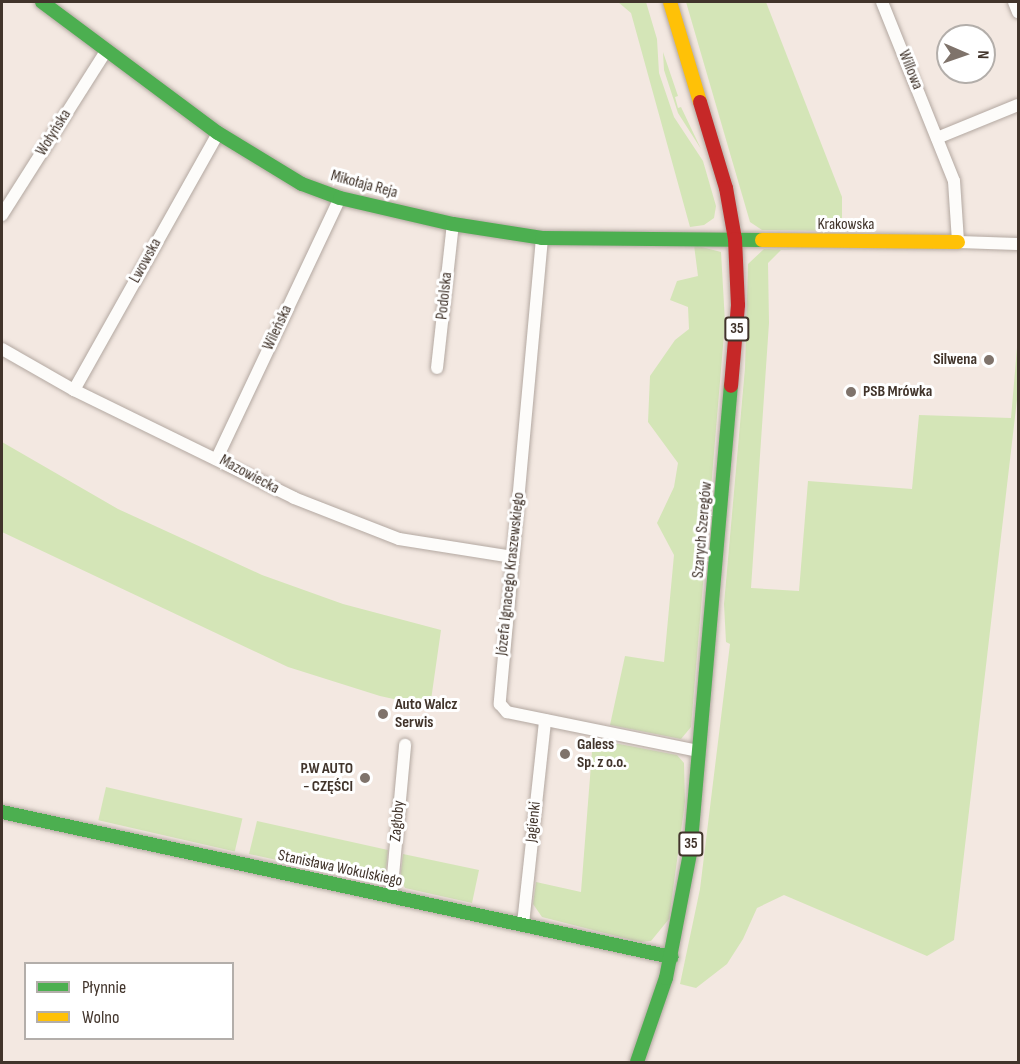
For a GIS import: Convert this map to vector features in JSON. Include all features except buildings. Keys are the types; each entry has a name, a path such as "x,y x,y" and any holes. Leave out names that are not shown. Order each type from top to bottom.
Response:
{"street":[{"name":"Mikołaja Reja","path":"42,2 218,132 302,184 340,198 453,224 542,238 735,239"},
{"name":"Szarych Szeregów","path":"637,1062 671,957 690,853 736,360 738,284 735,239 723,179 670,2"},
{"name":"Willowa","path":"882,2 954,181 958,242"},
{"path":"1014,2 1018,12"},
{"name":"Wołyńska","path":"2,215 106,51"},
{"path":"937,138 1018,105"},
{"name":"Lwowska","path":"74,390 218,132"},
{"name":"Wileńska","path":"217,458 340,198"},
{"name":"Podolska","path":"437,368 453,224"},
{"name":"Józefa Ignacego Kraszewskiego","path":"542,238 500,704 507,712 699,751"},
{"name":"Krakowska","path":"735,239 1018,244"},
{"name":"Mazowiecka","path":"2,349 74,390 217,458 294,498 399,539 513,557"},
{"name":"Jagienki","path":"523,924 545,720"},
{"name":"Zagłoby","path":"391,897 405,745"},
{"name":"Stanisława Wokulskiego","path":"2,812 671,957"}],"green space":[{"path":"618,2 646,2 657,39 659,73 674,117 703,161 716,206 714,218 704,225 690,227 631,13"},
{"path":"686,2 766,2 842,197 842,231 762,230 750,222"},
{"path":"663,52 678,96 675,97 678,108 681,107 701,149 678,113 664,70"},
{"path":"694,245 721,252 725,322 691,727 681,739 610,725 625,656 664,662 674,555 657,523 674,487 678,463 648,422 650,376 675,340 689,329 688,307 670,300 677,281 698,276"},
{"path":"764,249 804,250 781,250 768,263 769,323 751,588 799,591 808,481 912,489 919,415 1011,418 1018,336 1018,391 954,940 927,956 784,895 757,908 743,939 727,964 696,988 680,984 700,889 730,644 726,642 724,604 745,368 748,264"},
{"path":"2,442 118,509 262,575 343,604 441,630 430,707 380,696 288,667 2,532"},
{"path":"593,739 677,755 684,763 685,802 669,919 651,941 640,942 542,917 533,904 536,882 581,892"},
{"path":"106,787 242,818 235,852 98,820"},
{"path":"257,821 388,850 385,879 378,882 249,854"},
{"path":"403,854 479,870 472,903 405,888 400,879"}],"traffic: fast":[{"path":"42,2 218,133 302,184 340,198 453,224 542,238 762,240"},
{"path":"637,1062 666,978 690,853 731,386"},
{"path":"2,812 671,957"}],"traffic: slow":[{"path":"670,2 700,102"},
{"path":"762,240 958,242"}],"traffic: jam":[{"path":"700,102 726,188 735,239 738,305 731,386"}],"place":[{"name":"Silwena","path":"989,360"},
{"name":"PSB Mrówka","path":"851,392"},
{"name":"Auto Walcz Serwis","path":"383,714"},
{"name":"Galess Sp. z o.o.","path":"565,754"},
{"name":"P.W AUTO - CZĘŚCI","path":"365,778"}]}
